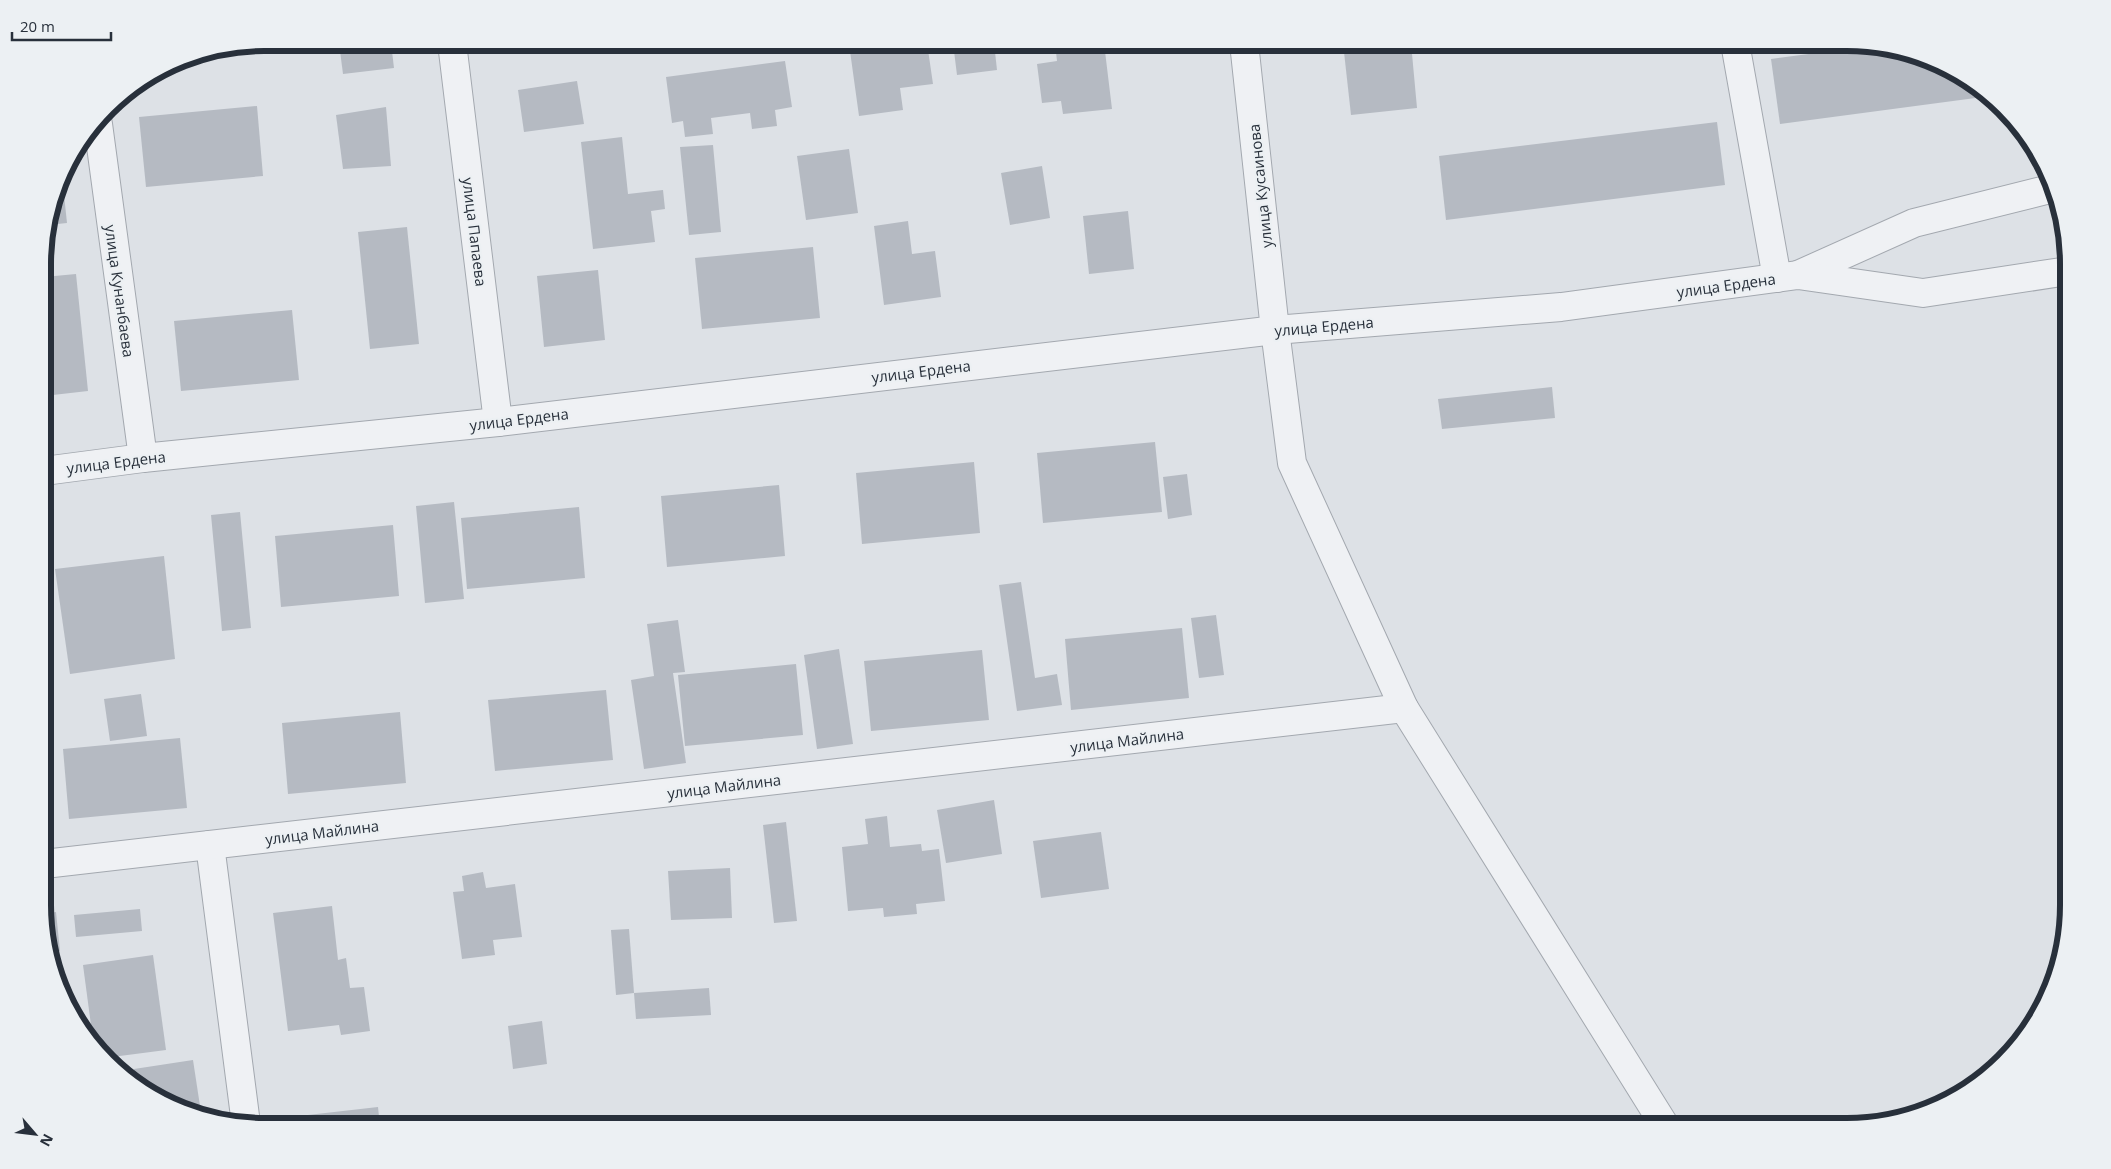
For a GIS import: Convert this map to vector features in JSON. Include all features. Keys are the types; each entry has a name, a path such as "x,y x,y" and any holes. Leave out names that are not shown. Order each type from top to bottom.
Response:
{"street":[{"name":"улица Папаева","path":"456,51 498,422"},
{"name":"улица Кусаинова","path":"1245,51 1274,330 1292,463 1404,708 1660,1118"},
{"path":"1736,51 1787,277"},
{"name":"улица Кунанбаева","path":"99,130 143,458"},
{"name":"улица Ердена","path":"1787,277 1914,223 2046,190"},
{"name":"улица Ердена","path":"51,470 143,458 498,422 1274,330 1561,307 1787,277 1923,293 2060,272"},
{"name":"улица Майлина","path":"51,863 1404,708"},
{"path":"210,845 245,1117"}],"building":[{"path":"340,51 392,51 394,68 343,74"},
{"path":"850,51 928,51 933,84 900,88 903,110 859,116"},
{"path":"954,51 995,51 997,70 957,75"},
{"path":"1056,51 1105,51 1112,109 1063,114 1061,101 1042,103 1037,64 1057,61"},
{"path":"1344,51 1412,51 1417,108 1351,115"},
{"path":"1832,51 1888,55 1928,67 1941,73 1979,98 1780,124 1771,59"},
{"path":"785,61 792,107 775,110 777,126 752,129 750,113 711,118 713,134 685,137 683,121 672,123 666,77"},
{"path":"577,81 584,124 524,132 518,90"},
{"path":"257,106 263,176 146,187 139,117"},
{"path":"386,107 391,166 343,169 336,115"},
{"path":"1717,122 1725,185 1446,220 1439,156"},
{"path":"622,137 628,194 663,190 665,209 651,211 655,242 593,249 581,142"},
{"path":"713,145 721,232 689,235 680,147"},
{"path":"849,149 858,213 806,220 797,156"},
{"path":"1042,166 1050,218 1010,225 1001,173"},
{"path":"64,193 67,223 55,224"},
{"path":"1128,211 1134,269 1089,274 1083,216"},
{"path":"908,221 912,254 935,251 941,297 884,305 874,226"},
{"path":"407,227 419,344 370,349 358,232"},
{"path":"813,247 820,318 702,329 695,258"},
{"path":"598,270 605,340 544,347 537,276"},
{"path":"76,274 88,391 51,395 51,276"},
{"path":"292,310 299,380 181,391 174,321"},
{"path":"1552,387 1555,418 1442,429 1438,399"},
{"path":"1155,442 1162,512 1043,523 1037,453"},
{"path":"974,462 980,533 862,544 856,473"},
{"path":"1187,474 1192,515 1168,519 1163,477"},
{"path":"779,485 785,556 667,567 661,496"},
{"path":"454,502 464,599 425,603 416,506"},
{"path":"579,507 585,578 467,589 461,518"},
{"path":"240,512 251,628 222,631 211,515"},
{"path":"393,525 399,596 281,607 275,536"},
{"path":"164,556 175,659 70,674 55,569"},
{"path":"1021,582 1035,678 1057,674 1062,705 1017,711 999,585"},
{"path":"1216,615 1224,675 1199,678 1191,618"},
{"path":"678,620 685,672 673,673 686,763 644,769 631,680 654,676 647,624"},
{"path":"1182,628 1189,698 1071,710 1065,639"},
{"path":"839,649 853,744 817,749 804,655"},
{"path":"982,650 989,720 871,731 864,661"},
{"path":"796,664 803,735 685,746 678,675"},
{"path":"606,690 613,760 495,771 488,700"},
{"path":"141,694 147,736 110,741 104,699"},
{"path":"400,712 406,783 288,794 282,723"},
{"path":"180,738 187,808 69,819 63,749"},
{"path":"994,800 1002,854 946,863 937,810"},
{"path":"887,816 890,847 921,844 922,851 939,849 945,901 916,904 917,914 884,917 883,908 848,911 842,847 868,844 865,819"},
{"path":"786,822 797,921 774,923 763,825"},
{"path":"1101,832 1109,889 1041,898 1033,841"},
{"path":"730,868 732,918 671,920 668,871"},
{"path":"483,872 486,888 515,884 522,937 493,940 495,955 462,959 453,892 464,891 462,876"},
{"path":"332,906 338,960 346,958 350,988 364,987 370,1031 341,1035 339,1025 288,1031 273,913"},
{"path":"140,909 142,931 76,937 74,915"},
{"path":"56,912 60,951 57,951 55,946 52,913"},
{"path":"629,929 634,993 616,995 611,930"},
{"path":"153,955 166,1050 116,1057 104,1045 92,1029 83,965"},
{"path":"709,988 711,1015 636,1019 634,993"},
{"path":"542,1021 547,1064 513,1069 508,1026"},
{"path":"193,1060 200,1106 183,1102 170,1096 135,1074 134,1069"},
{"path":"378,1107 379,1118 299,1118 299,1116"}]}
